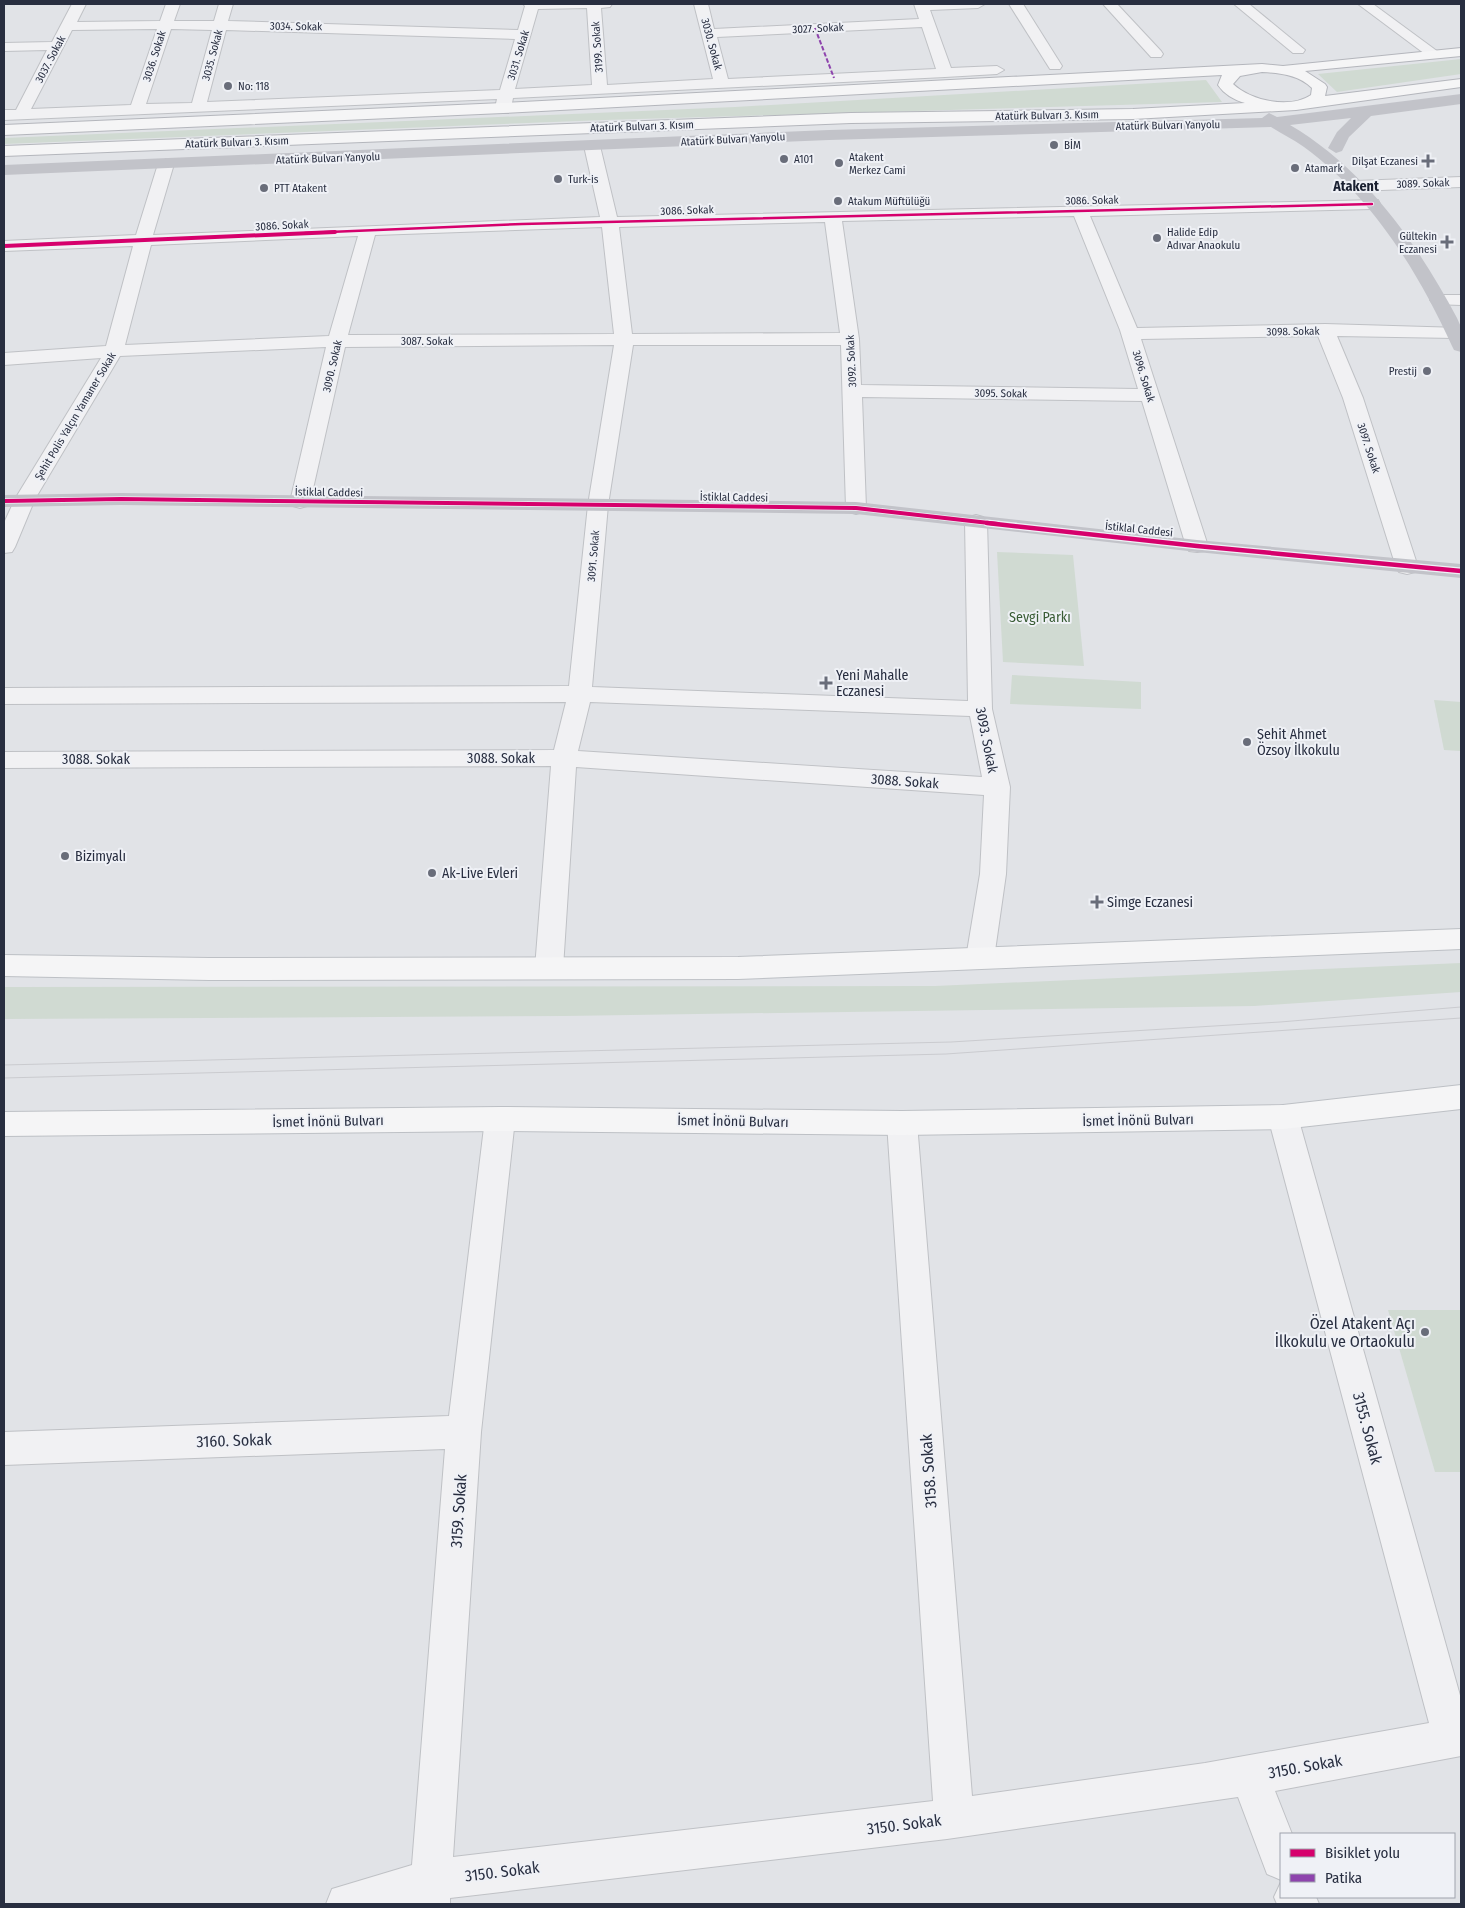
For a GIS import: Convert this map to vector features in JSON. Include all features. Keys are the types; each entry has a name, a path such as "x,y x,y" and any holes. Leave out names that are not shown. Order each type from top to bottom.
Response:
{"main road":[{"path":"1275,69 1331,66 1461,52"},
{"path":"1275,69 1298,74 1315,82 1320,87 1318,97 1304,104"},
{"name":"Atatürk Bulvarı 3. Kısım","path":"4,130 504,101 1275,69"},
{"path":"1241,70 1228,76 1225,80 1225,85 1234,95 1254,103 1280,106 1304,104 1326,109 1461,83"},
{"name":"Atatürk Bulvarı 3. Kısım","path":"4,151 851,118 1104,114 1280,106"},
{"path":"4,966 738,968 1461,939"},
{"name":"İsmet İnönü Bulvarı","path":"4,1124 500,1119 902,1123 1283,1117 1461,1097"}],"street":[{"name":"3037. Sokak","path":"21,114 55,46 79,4"},
{"name":"3036. Sokak","path":"137,109 164,24 173,4"},
{"name":"3035. Sokak","path":"198,107 226,4"},
{"path":"531,4 599,4"},
{"name":"3031. Sokak","path":"504,101 525,35 531,4"},
{"name":"3199. Sokak","path":"599,4 600,90"},
{"name":"3030. Sokak","path":"701,4 722,84"},
{"path":"945,72 926,23 922,5 978,4"},
{"path":"1016,4 1055,66"},
{"path":"1110,4 1156,54"},
{"path":"1241,4 1298,50"},
{"path":"1365,4 1434,54"},
{"name":"3027. Sokak","path":"708,33 926,23"},
{"name":"3034. Sokak","path":"68,26 164,24 351,27 525,35"},
{"path":"4,48 55,46"},
{"path":"4,115 198,107 504,101 600,90 997,70"},
{"path":"1320,87 1336,148 1355,186"},
{"path":"1234,95 1273,122 1314,146 1372,204 1402,242 1439,300 1458,339"},
{"name":"Atatürk Bulvarı Yanyolu","path":"4,170 592,146 829,134 1273,122 1326,109 1365,113 1461,100"},
{"path":"1336,148 1342,135 1365,113"},
{"path":"1241,123 1314,146"},
{"name":"3091. Sokak","path":"549,968 564,758 580,694 598,505 624,342 610,222 592,146"},
{"name":"Şehit Polis Yalçın Yamaner Sokak","path":"4,547 25,500 114,351 143,241 166,164"},
{"name":"3089. Sokak","path":"1355,186 1461,182"},
{"name":"3086. Sokak","path":"4,246 610,222 1372,204"},
{"name":"3096. Sokak","path":"1080,211 1131,334 1197,546"},
{"name":"3092. Sokak","path":"833,216 850,339 856,508"},
{"name":"3090. Sokak","path":"300,502 337,341 368,231"},
{"path":"1439,300 1461,300"},
{"name":"3098. Sokak","path":"1131,334 1326,330 1458,339"},
{"name":"3097. Sokak","path":"1326,330 1353,398 1407,567"},
{"name":"3087. Sokak","path":"4,359 114,351 337,341 624,342 850,339"},
{"name":"3095. Sokak","path":"853,391 1149,394"},
{"name":"İstiklal Caddesi","path":"4,501 856,508 1197,546 1461,571"},
{"name":"3093. Sokak","path":"976,521 980,709 996,787 993,874 980,958"},
{"path":"4,696 580,694 980,709"},
{"name":"3088. Sokak","path":"4,760 564,758 996,787"},
{"name":"3155. Sokak","path":"1283,1117 1457,1738"},
{"name":"3159. Sokak","path":"430,1892 464,1432 500,1119"},
{"name":"3158. Sokak","path":"902,1123 954,1818"},
{"name":"3160. Sokak","path":"4,1449 464,1432"},
{"name":"3150. Sokak","path":"346,1904 1250,1776 1457,1738"},
{"path":"1250,1776 1280,1857"}],"green space":[{"path":"1461,59 1461,74 1337,92 1318,74"},
{"path":"1206,80 1222,102 605,120 4,144 4,138 735,107"},
{"name":"Sevgi Parkı","path":"997,552 1073,555 1084,666 1003,662"},
{"path":"1012,675 1141,682 1141,709 1010,704"},
{"path":"1434,700 1461,702 1461,751 1444,750"},
{"path":"1461,963 1461,992 1254,1006 564,1016 4,1019 4,987 935,986"},
{"path":"1388,1310 1461,1310 1461,1472 1435,1472"}],"tram line":[{"path":"4,1065 951,1042 1280,1022 1461,1007"},
{"path":"4,1078 946,1054 1461,1018"}],"marked path":[{"path":"815,28 834,78"}],"cycle path":[{"path":"4,246 522,224 1372,204"},
{"path":"4,501 121,499 856,508 1197,546 1461,571"}],"place":[{"name":"No: 118","path":"228,86"},
{"name":"BİM","path":"1054,145"},
{"name":"A101","path":"784,159"},
{"name":"Dilşat Eczanesi","path":"1428,161"},
{"name":"Atakent Merkez Cami","path":"839,163"},
{"name":"Atamark","path":"1295,168"},
{"name":"Turk-is","path":"558,179"},
{"name":"PTT Atakent","path":"264,188"},
{"name":"Atakum Müftülüğü","path":"838,201"},
{"name":"Halide Edip Adıvar Anaokulu","path":"1157,238"},
{"name":"Gültekin Eczanesi","path":"1447,242"},
{"name":"Prestij","path":"1427,371"},
{"name":"Yeni Mahalle Eczanesi","path":"826,683"},
{"name":"Şehit Ahmet Özsoy İlkokulu","path":"1247,742"},
{"name":"Bizimyalı","path":"65,856"},
{"name":"Ak-Live Evleri","path":"432,873"},
{"name":"Simge Eczanesi","path":"1097,902"},
{"name":"Özel Atakent Açı İlkokulu ve Ortaokulu","path":"1425,1332"}],"district":[{"name":"Atakent","path":"1356,186"}]}
